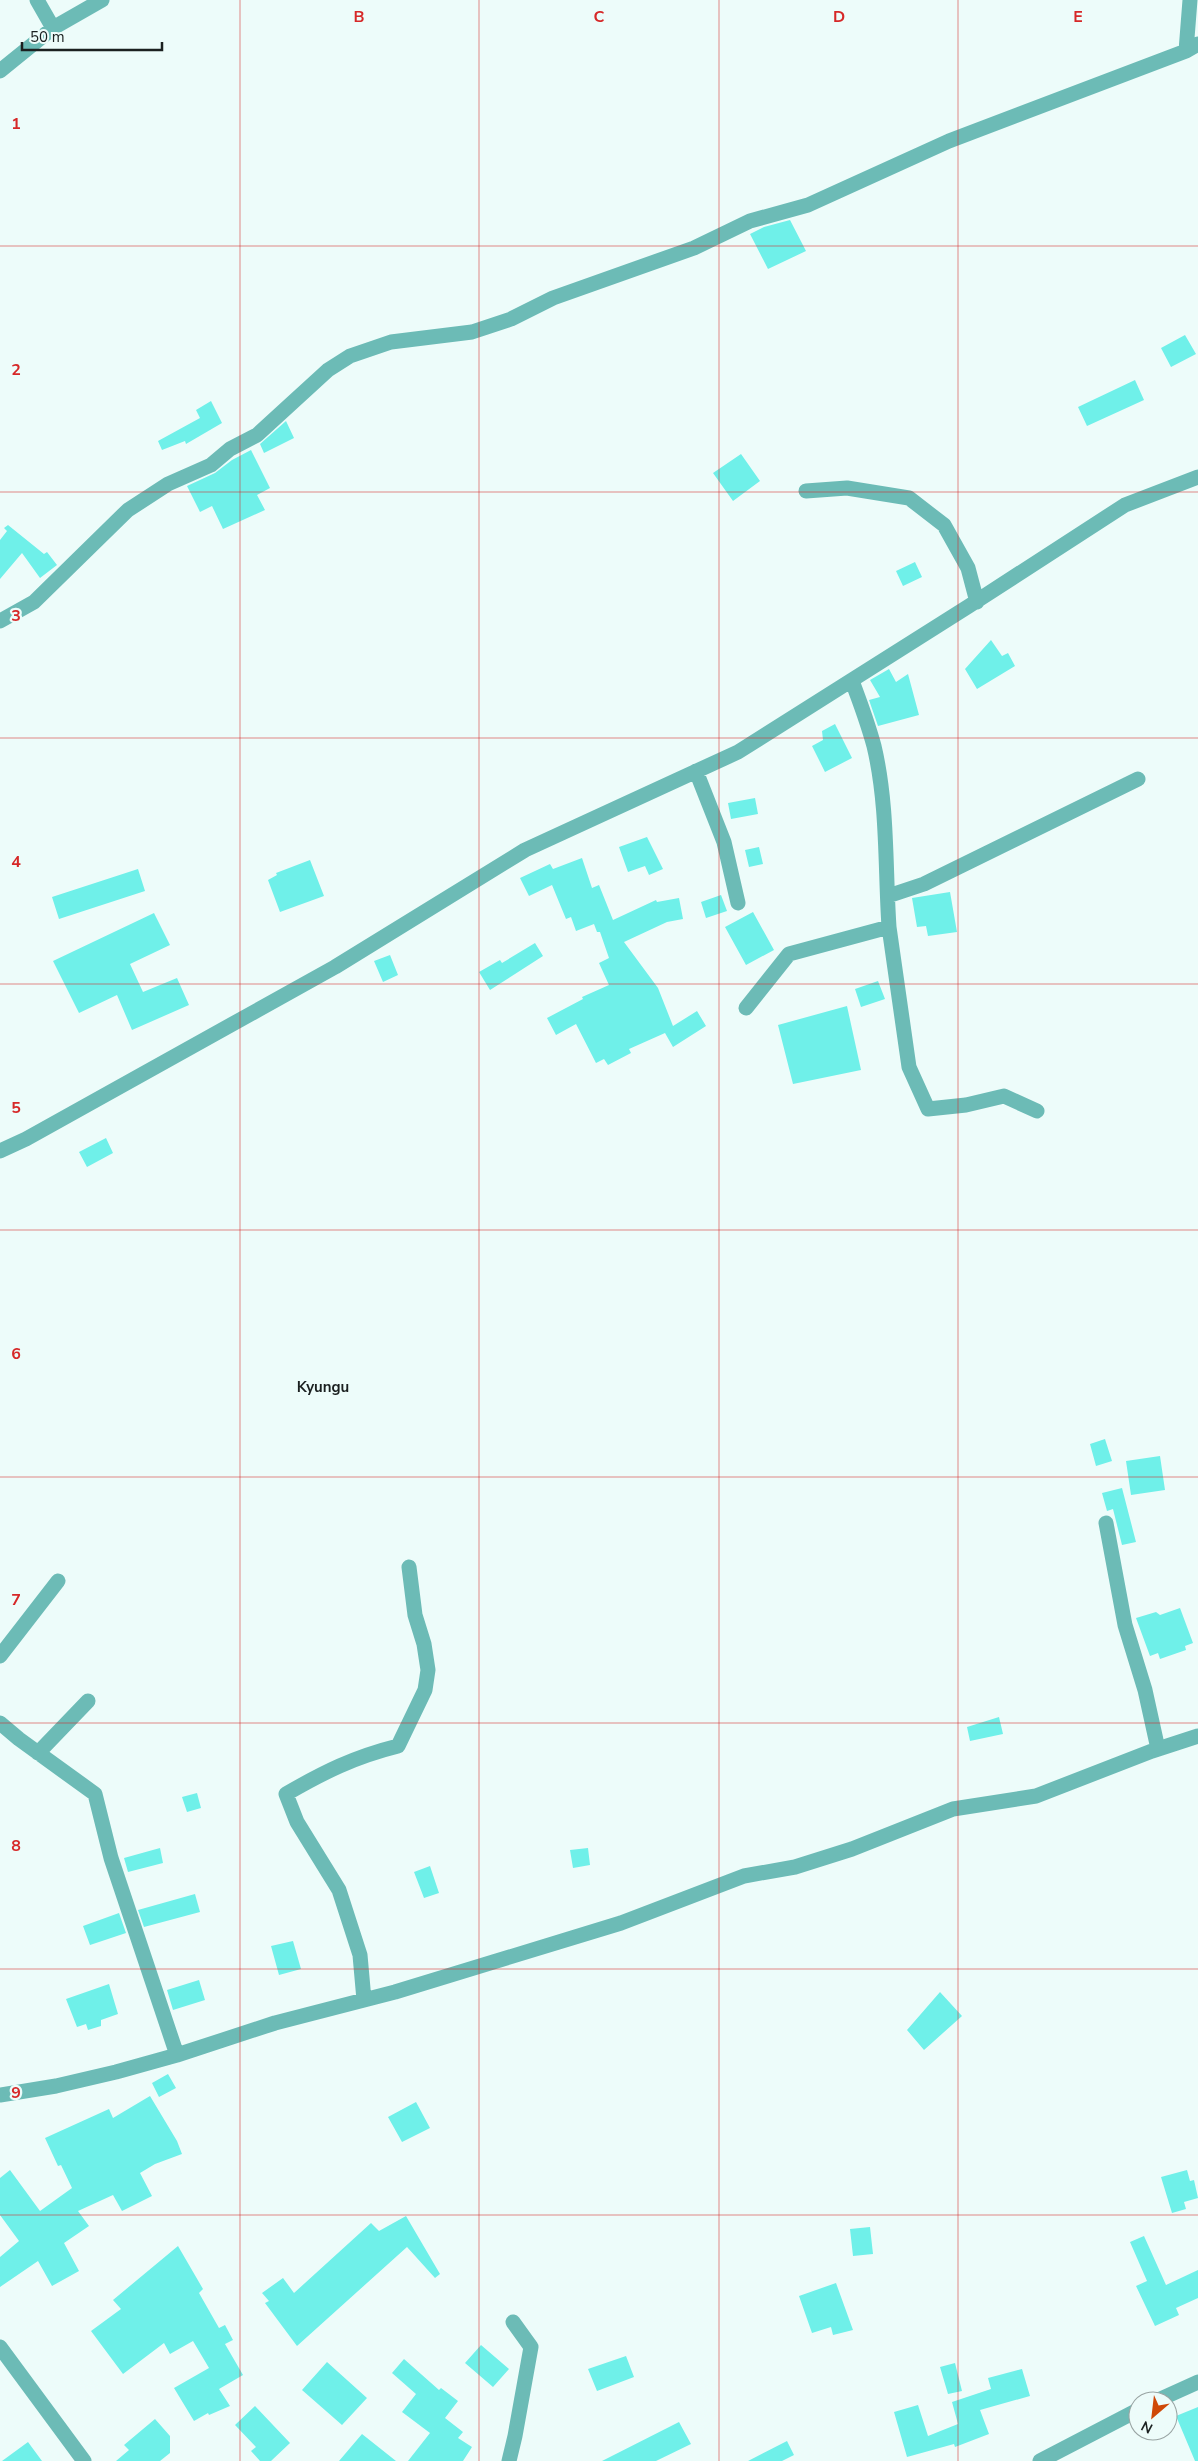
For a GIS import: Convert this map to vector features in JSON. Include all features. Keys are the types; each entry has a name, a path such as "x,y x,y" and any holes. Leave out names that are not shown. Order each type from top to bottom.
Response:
{"street":[{"path":"37,0 53,28"},
{"path":"0,70 9,65 53,28 102,0"},
{"path":"0,622 34,602 128,510 168,484 210,465 230,449 257,435 328,370 350,356 391,342 472,332 511,319 553,298 694,248 750,221 808,205 949,141 1192,48 1190,0"},
{"path":"0,1151 26,1139 335,967 525,850 738,752 977,602 1124,505 1198,477"},
{"path":"806,491 847,488 909,498 944,525 968,568 977,602"},
{"path":"852,680 874,748 883,812 889,927 909,1067 928,1109 966,1105 1004,1096 1037,1111"},
{"path":"696,771 724,842 738,903"},
{"path":"888,896 924,884 1138,779"},
{"path":"746,1008 789,954 889,927"},
{"path":"1106,1523 1125,1625 1145,1690 1158,1749"},
{"path":"364,2000 360,1954 339,1890 297,1822 286,1794 330,1769 370,1753 398,1746 425,1690 428,1670 424,1644 415,1615 409,1567"},
{"path":"0,1656 58,1581"},
{"path":"38,1753 88,1701"},
{"path":"0,1723 95,1794 111,1858 177,2056"},
{"path":"0,2094 56,2086 177,2056 276,2023 364,2000 621,1923 744,1876 795,1867 852,1849 953,1809 1036,1796 1158,1749 1198,1736"},
{"path":"509,2461 531,2347 513,2322"},
{"path":"0,2347 84,2461"},
{"path":"1178,2391 1198,2382"},
{"path":"1040,2461 1128,2415"}],"building":[{"path":"790,220 806,251 768,269 750,234 764,227"},
{"path":"1185,335 1196,354 1171,367 1161,348"},
{"path":"1135,380 1144,400 1087,426 1078,407"},
{"path":"211,401 222,423 186,444 185,441 162,450 158,441 200,418 196,410"},
{"path":"286,421 294,438 264,453 260,444"},
{"path":"251,450 270,488 257,495 265,510 223,529 212,506 200,512 187,486 215,473 232,460"},
{"path":"741,454 760,481 733,501 713,473"},
{"path":"8,525 44,554 47,552 57,565 40,578 22,553 0,579 0,540 7,531 4,528"},
{"path":"915,562 922,577 903,586 896,571"},
{"path":"991,640 1002,656 1008,653 1015,666 977,689 965,669"},
{"path":"889,669 896,682 908,674 919,715 878,726 869,700 880,697 870,680"},
{"path":"835,724 852,758 825,772 812,746 823,740 822,731"},
{"path":"755,798 758,814 731,819 728,803"},
{"path":"647,837 663,869 649,875 645,866 628,872 619,847"},
{"path":"759,847 763,864 749,867 745,850"},
{"path":"582,858 592,888 599,885 613,920 656,900 657,902 679,898 683,919 667,922 624,942 658,988 673,1026 697,1011 706,1026 673,1047 665,1033 629,1049 631,1053 608,1065 604,1059 596,1063 576,1024 556,1035 547,1018 583,999 582,997 609,985 599,963 609,958 600,932 597,932 594,924 576,931 571,917 566,919 552,885 529,896 520,878 550,864 553,869"},
{"path":"310,860 324,896 280,912 268,880 277,875 276,873"},
{"path":"138,869 145,891 59,919 52,897"},
{"path":"950,892 957,932 928,936 926,926 917,927 912,898"},
{"path":"721,895 727,911 706,918 701,902"},
{"path":"753,912 774,950 746,965 725,927"},
{"path":"154,913 170,945 130,964 143,992 177,978 189,1005 132,1030 117,995 79,1013 53,961"},
{"path":"535,943 543,956 490,990 479,972 500,960 502,963"},
{"path":"390,955 398,975 383,982 374,961"},
{"path":"878,981 885,999 861,1007 855,989"},
{"path":"847,1006 861,1070 793,1084 778,1025"},
{"path":"106,1138 113,1153 87,1167 79,1152"},
{"path":"1105,1439 1112,1461 1096,1466 1090,1444"},
{"path":"1160,1456 1165,1490 1131,1495 1126,1461"},
{"path":"1122,1488 1136,1542 1122,1545 1113,1509 1107,1511 1102,1493"},
{"path":"1180,1608 1193,1643 1185,1646 1186,1650 1160,1659 1158,1653 1150,1656 1136,1618 1156,1612 1160,1615"},
{"path":"999,1717 1003,1734 970,1741 967,1727"},
{"path":"197,1793 201,1808 187,1812 182,1797"},
{"path":"160,1848 163,1863 128,1872 124,1858"},
{"path":"588,1848 590,1865 573,1868 570,1850"},
{"path":"430,1866 439,1893 424,1898 414,1872"},
{"path":"195,1894 200,1912 144,1927 138,1910"},
{"path":"119,1913 126,1933 90,1945 83,1926"},
{"path":"293,1941 301,1969 279,1975 271,1946"},
{"path":"199,1980 205,2000 173,2010 167,1990"},
{"path":"109,1984 118,2014 101,2020 101,2026 88,2030 86,2024 77,2027 66,1999"},
{"path":"940,1992 962,2016 924,2050 907,2030"},
{"path":"168,2074 176,2088 159,2097 152,2083"},
{"path":"150,2096 177,2141 182,2154 155,2164 140,2173 152,2196 122,2211 113,2195 78,2211 89,2226 64,2243 79,2271 52,2286 38,2261 0,2287 0,2257 19,2241 0,2215 0,2178 10,2170 40,2211 72,2188 61,2165 58,2166 45,2138 109,2109 113,2118"},
{"path":"416,2102 430,2128 402,2142 388,2117"},
{"path":"1187,2170 1190,2181 1194,2180 1198,2198 1184,2202 1186,2209 1172,2213 1161,2177"},
{"path":"406,2216 440,2274 435,2278 407,2247 297,2346 265,2303 269,2301 262,2293 283,2278 294,2293 371,2223 379,2231"},
{"path":"870,2227 873,2254 853,2256 850,2229"},
{"path":"1144,2236 1166,2285 1198,2270 1198,2298 1176,2308 1179,2315 1155,2326 1136,2286 1147,2281 1130,2242"},
{"path":"178,2246 203,2289 199,2293 219,2328 225,2325 233,2340 225,2344 243,2375 219,2389 230,2406 209,2415 208,2413 194,2421 174,2388 209,2368 193,2341 170,2354 164,2343 123,2374 91,2331 121,2309 113,2300"},
{"path":"836,2283 853,2330 833,2335 831,2327 812,2333 799,2296"},
{"path":"481,2345 509,2369 493,2387 465,2363"},
{"path":"626,2356 634,2377 597,2391 588,2369"},
{"path":"404,2359 439,2390 441,2388 458,2401 445,2418 463,2432 458,2438 472,2447 463,2461 408,2461 430,2433 402,2412 416,2394 392,2373"},
{"path":"327,2362 367,2398 342,2425 302,2390"},
{"path":"955,2363 962,2391 948,2394 940,2367"},
{"path":"1022,2369 1030,2396 980,2410 989,2434 955,2447 954,2444 907,2457 894,2412 918,2405 928,2436 958,2424 952,2402 991,2389 988,2378"},
{"path":"255,2406 290,2443 271,2461 260,2461 251,2451 256,2447 235,2425"},
{"path":"1198,2407 1198,2461 1195,2461 1178,2421 1178,2415"},
{"path":"155,2419 170,2436 170,2453 160,2461 116,2461 129,2450 124,2445"},
{"path":"679,2422 691,2444 656,2461 602,2461"},
{"path":"362,2434 396,2461 339,2461"},
{"path":"787,2441 794,2455 782,2461 748,2461"},
{"path":"28,2442 42,2461 2,2461"}],"district":[{"name":"Kyungu","path":"323,1387"}]}
